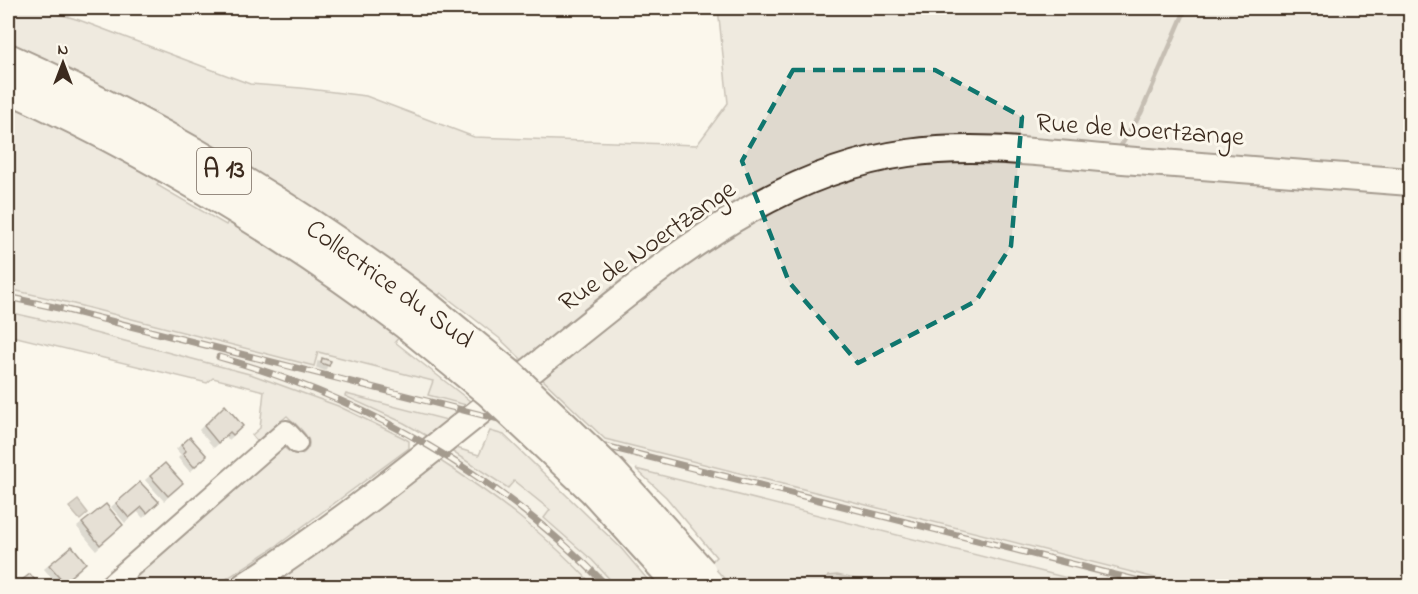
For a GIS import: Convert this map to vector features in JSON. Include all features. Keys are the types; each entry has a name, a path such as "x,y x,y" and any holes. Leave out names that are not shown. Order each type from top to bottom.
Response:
{"highway":[{"name":"Collectrice du Sud","path":"8,59 73,88 211,163 326,235 383,274 418,317"},
{"name":"Collectrice du Sud","path":"8,87 70,116 200,185 310,255 418,317 511,376 611,472 699,582"}],"main road":[{"name":"Rue de Noertzange","path":"245,586 284,561 357,506 616,303 701,240 774,196 817,177 858,164 906,153 981,148 1410,182"}],"street":[{"path":"109,586 286,431 297,443"}],"highlighted area":[{"path":"793,70 935,70 1022,117 1011,246 976,301 858,363 789,282 742,161"}],"shaded area":[{"path":"8,8 40,8 79,20 250,84 366,96 474,137 697,145 728,103 718,8 1410,8 1410,586 1187,586 605,439 499,338 441,293 436,298 8,45"},
{"path":"8,103 160,179 157,185 226,225 229,219 401,335 395,342 470,401 466,405 428,395 433,381 318,352 314,366 8,289"},
{"path":"8,289 313,365 318,352 410,375 433,381 428,395 466,405 447,420 346,394 416,429 404,438 338,406 253,375 8,312"},
{"path":"8,312 253,375 338,406 404,438 409,441 409,448 275,547 216,586 109,586 282,446 298,455 306,450 309,440 287,416 257,441 252,435 260,428 264,391 213,378 207,383 8,335"},
{"path":"346,394 447,420 427,436 345,396"},
{"path":"495,412 1187,586 1099,586 476,427"},
{"path":"490,431 504,435 620,547 653,586 616,586 592,560 544,518 550,510 514,481 508,488 448,449 450,446 479,455"},
{"path":"458,455 507,488 514,480 550,510 544,518 592,560 616,586 594,586 545,537 503,503 448,466"},
{"path":"436,458 519,517 557,549 594,586 258,586"},
{"path":"636,469 1099,586 875,586 872,583 825,582 828,586 731,586 710,563 716,557 666,497"},
{"path":"78,500 88,513 80,520 69,507"},
{"path":"837,575 872,583 875,586 828,586 825,582 828,576"}],"building":[{"path":"322,358 331,361 329,366 321,363"},
{"path":"225,405 243,426 233,435 230,432 218,443 204,426"},
{"path":"190,437 207,456 194,467 183,454 186,451 181,445"},
{"path":"165,463 183,483 168,496 150,476"},
{"path":"140,482 159,502 147,513 142,507 129,518 116,503"},
{"path":"106,504 123,525 100,545 82,523"},
{"path":"72,546 86,563 64,582 49,565"},
{"path":"30,574 40,586 14,586"}],"waterway":[{"path":"1119,149 1141,113 1186,8"}],"railway":[{"path":"8,297 1159,586"},
{"path":"219,357 274,374 327,395 379,419 428,446 476,476 522,509 566,546 607,586"}]}
